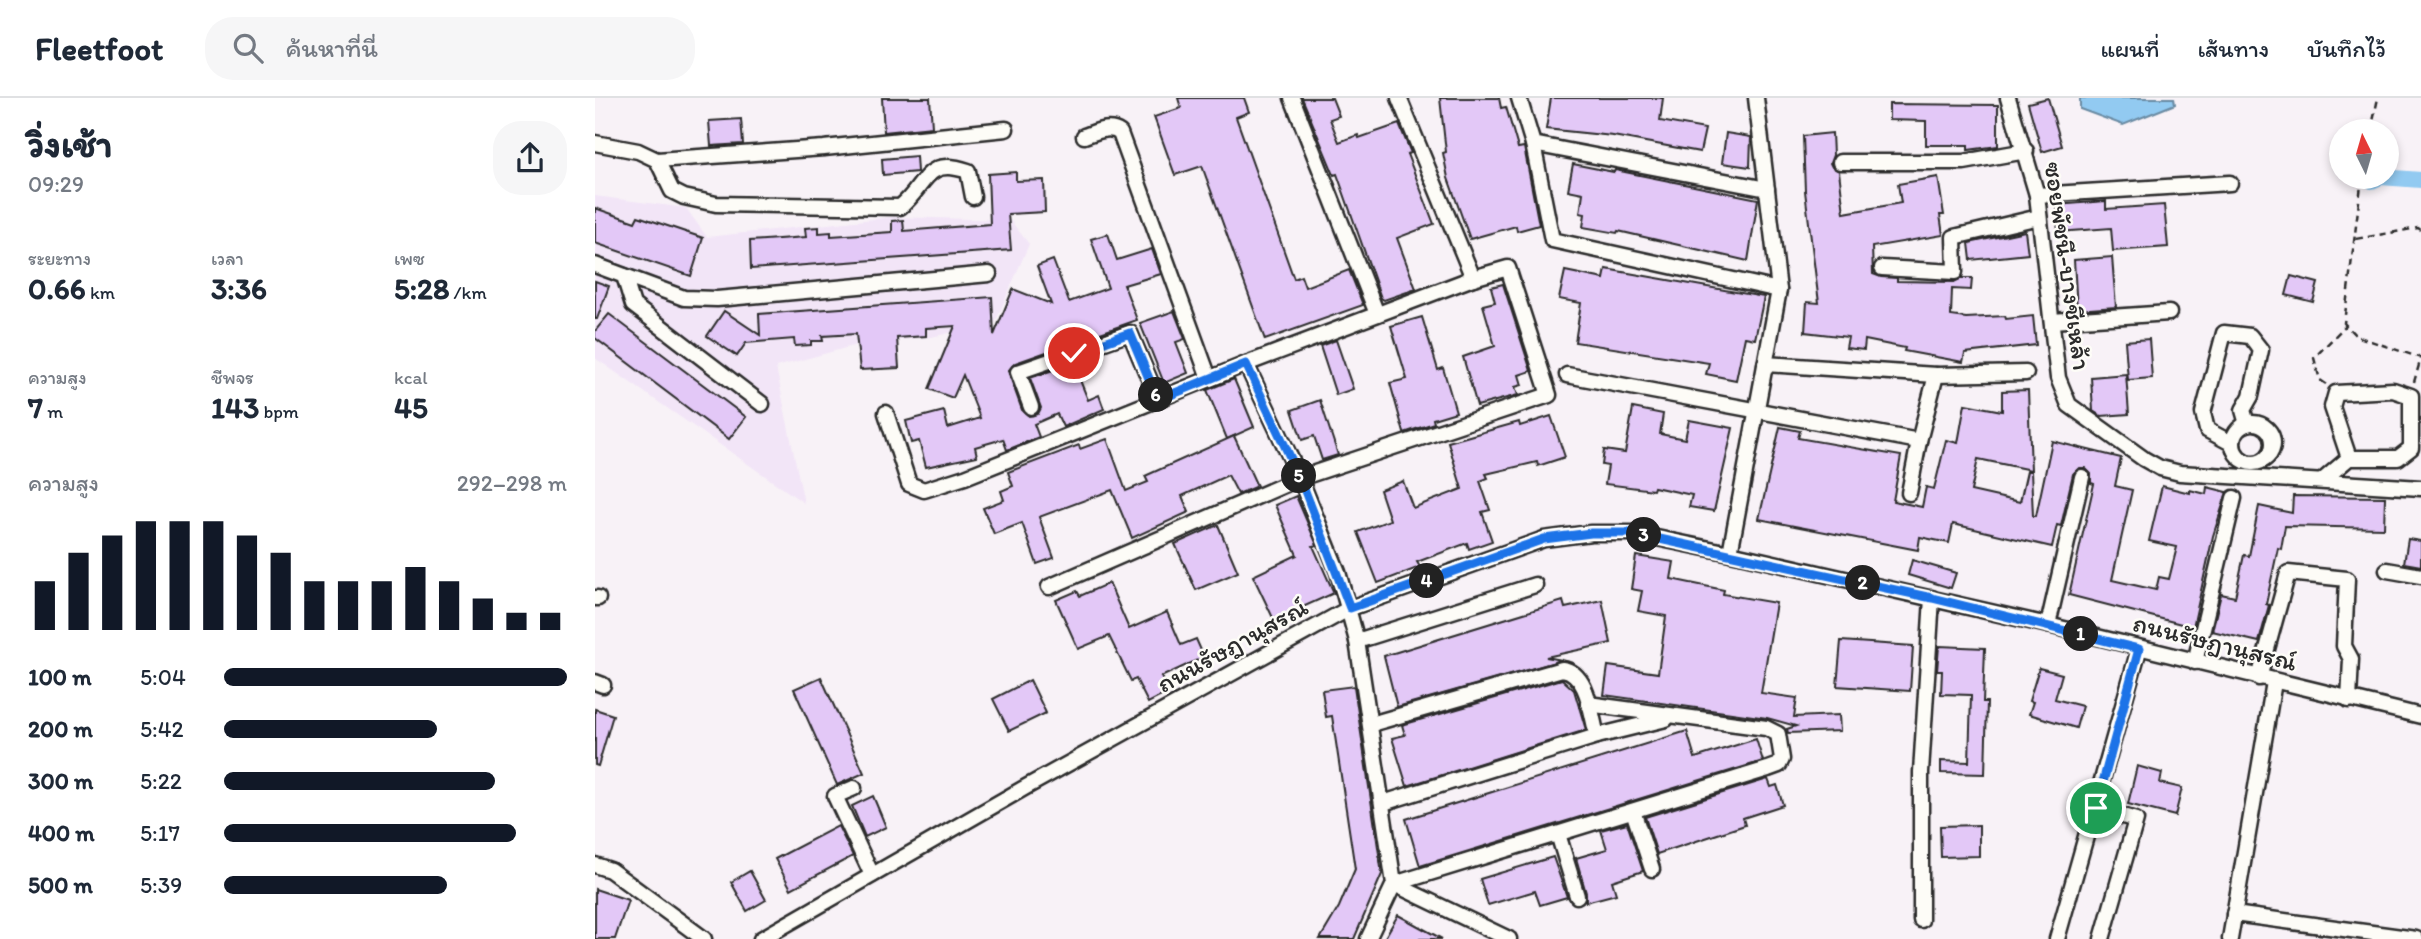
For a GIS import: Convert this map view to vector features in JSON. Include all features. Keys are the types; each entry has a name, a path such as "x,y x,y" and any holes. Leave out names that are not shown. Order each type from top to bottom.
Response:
{"street":[{"path":"1292,98 1377,314"},
{"path":"1399,98 1473,278"},
{"path":"1519,98 1533,144 1552,240 1779,290"},
{"path":"1730,553 1779,290 1756,98"},
{"name":"ซอยพัชนี-บางชีเหล้า","path":"2008,98 2037,195 2058,378 2069,405 2160,468 2180,473 2421,488"},
{"path":"595,143 638,151 657,160 824,148 1006,129"},
{"path":"1084,136 1107,129 1115,129 1120,133 1209,379"},
{"path":"1533,144 1767,189"},
{"path":"1840,162 1964,162 2026,151"},
{"path":"657,160 672,191 684,197 716,204 901,207 912,198 921,180 941,167 954,166 968,171 973,197"},
{"path":"2037,195 2230,183"},
{"path":"1882,268 1955,272 1954,237 2039,216"},
{"path":"595,265 684,298 717,299 989,274"},
{"path":"886,413 909,484 924,490 965,477 1377,314 1473,278 1508,268 1549,395 1300,478 1049,587"},
{"path":"624,276 633,305 762,404"},
{"path":"2052,321 2169,313"},
{"path":"1031,407 1018,372 1130,333 1158,400"},
{"path":"2233,444 2207,430 2203,412 2224,334 2250,337 2261,350 2251,396 2243,410 2247,424"},
{"path":"1246,364 1300,478 1350,608 1371,724 1394,884 1368,939"},
{"path":"1765,364 1936,375 2026,373"},
{"path":"1567,375 1919,441"},
{"path":"1909,493 1936,375"},
{"path":"2322,481 2349,458 2398,458 2411,448 2411,396 2393,390 2336,393 2332,407 2349,458"},
{"path":"2237,475 2254,463 2269,456 2273,438 2260,424 2247,424 2237,432 2233,444 2238,457 2254,463 2265,477"},
{"path":"2048,625 2081,477"},
{"path":"2195,662 2234,498"},
{"name":"ถนนรัษฎานุสรณ์","path":"764,938 1189,696 1350,608 1544,539 1591,533 1632,533 1932,598 2421,716"},
{"path":"2387,570 2421,576"},
{"path":"2259,678 2288,573 2347,579 2344,646 2351,659 2349,700"},
{"path":"1357,641 1535,586"},
{"path":"1921,920 1921,772 1932,598"},
{"path":"2057,939 2139,649"},
{"path":"1371,724 1562,669 1576,674 1597,736"},
{"path":"2230,939 2274,682"},
{"path":"1394,884 1768,769 1779,765 1782,760 1778,734 1774,730 1588,704"},
{"path":"1383,803 1597,736 1674,717"},
{"path":"854,788 835,796 872,875"},
{"path":"2096,808 2136,820 2102,939"},
{"path":"1633,811 1652,869"},
{"path":"1558,834 1577,896"},
{"path":"595,865 610,870 704,939"},
{"path":"1394,884 1509,939"},
{"path":"2234,914 2416,939"}],"path":[{"path":"2374,119 2378,98"},
{"path":"2361,189 2344,323 2355,336 2421,358 2411,396"},
{"path":"2355,239 2418,228 2421,230"},
{"path":"2336,393 2320,380 2314,358 2346,325"}],"shaded area":[{"path":"595,196 686,208 707,237 892,217 1010,220 1029,244 995,323 931,337 860,344 776,367 804,503 595,358"}],"water":[{"path":"2080,98 2174,98 2175,104 2123,125 2080,109"}],"building":[{"path":"882,98 930,98 932,127 884,132"},
{"path":"1178,98 1244,98 1249,112 1236,117 1294,279 1301,276 1305,287 1349,270 1363,305 1265,340 1202,166 1175,175 1154,117 1181,108"},
{"path":"1302,98 1332,98 1339,116 1330,119 1339,142 1399,124 1411,153 1407,154 1434,224 1397,238 1416,289 1384,300 1381,298 1337,174 1334,175"},
{"path":"1440,98 1499,98 1501,108 1506,107 1518,148 1524,147 1539,225 1517,231 1516,226 1470,239 1448,178 1443,153 1446,152"},
{"path":"1551,98 1663,98 1660,121 1705,129 1700,152 1613,136 1546,129"},
{"path":"2048,98 2062,146 2042,152 2028,103"},
{"path":"1889,104 1998,105 1998,146 1968,150 1968,145 1926,145 1926,121 1889,120"},
{"path":"741,119 743,144 711,146 709,121"},
{"path":"1726,133 1751,137 1750,167 1722,163"},
{"path":"1832,133 1833,155 1830,163 1839,171 1844,213 1901,203 1898,184 1938,177 1944,215 1940,215 1943,235 1872,247 1873,274 1897,278 1897,281 1954,282 1962,278 1972,278 1971,290 1952,289 1951,316 2005,316 2006,319 2033,316 2036,345 1965,353 1963,362 1904,351 1905,348 1865,340 1864,350 1846,348 1848,337 1805,332 1807,302 1819,303 1805,191 1803,136"},
{"path":"916,156 917,172 883,175 882,159"},
{"path":"1573,164 1758,199 1748,261 1618,231 1617,233 1583,227 1585,214 1580,213 1583,193 1568,190"},
{"path":"1016,172 1016,181 1044,180 1045,212 1008,214 1011,250 751,269 750,241 806,237 805,228 819,227 819,233 831,232 831,236 892,232 892,221 903,220 904,231 990,224 988,174"},
{"path":"2106,201 2106,209 2164,205 2168,247 2113,251 2111,228 2058,232 2056,205"},
{"path":"595,208 635,222 638,216 703,238 691,276 595,243"},
{"path":"2025,231 2028,254 1971,260 1969,243"},
{"path":"1108,234 1117,260 1152,249 1161,274 1124,285 1137,320 1015,363 1008,371 1022,410 1029,416 1038,414 1041,408 1030,378 1073,363 1088,400 1099,395 1104,409 1063,427 1057,414 1034,424 1039,437 1007,450 1003,439 975,447 977,456 926,467 919,441 911,443 906,421 944,411 948,428 980,418 963,375 953,398 929,389 955,326 926,328 926,336 897,338 899,368 860,370 856,334 822,336 823,341 811,341 811,345 795,346 794,339 746,343 737,356 707,336 724,311 760,335 759,314 992,297 994,335 1013,289 1051,304 1037,266 1053,260 1069,302 1108,288 1091,239"},
{"path":"2112,257 2116,307 2077,310 2074,260"},
{"path":"1606,269 1764,297 1755,339 1745,337 1736,380 1706,374 1709,363 1575,342 1581,303 1559,299 1565,271 1604,279"},
{"path":"2291,276 2318,283 2313,302 2286,295"},
{"path":"595,281 609,286 597,319 595,319"},
{"path":"1503,284 1531,371 1519,375 1522,385 1515,387 1518,395 1477,406 1463,357 1495,346 1483,305 1495,302 1491,287"},
{"path":"1174,311 1185,339 1176,342 1188,373 1164,383 1140,323"},
{"path":"609,314 746,417 729,439 595,338 595,331"},
{"path":"1422,317 1438,370 1443,368 1456,412 1433,419 1434,423 1404,433 1390,383 1407,379 1391,326"},
{"path":"2149,339 2152,378 2128,380 2125,341"},
{"path":"1336,340 1353,389 1336,395 1320,346"},
{"path":"2126,374 2129,414 2101,416 2093,411 2091,377"},
{"path":"1234,379 1254,427 1227,439 1207,390"},
{"path":"2028,390 2031,470 1978,459 1971,491 2020,502 2027,471 2031,471 2033,516 2036,516 2052,441 2121,458 2115,486 2132,490 2112,580 2156,590 2159,577 2169,579 2177,547 2149,541 2162,486 2190,493 2190,490 2206,494 2207,487 2227,492 2213,536 2193,627 2069,595 2094,484 2091,483 2091,474 2085,468 2079,468 2073,474 2061,526 2057,525 2052,547 1953,524 1949,543 1920,537 1918,550 1759,519 1780,427 1800,431 1798,438 1901,456 1893,501 1922,507 1926,487 1934,489 1946,440 1958,443 1965,404 2002,411 2002,391"},
{"path":"1320,400 1338,455 1322,460 1314,436 1302,440 1292,410"},
{"path":"1633,408 1663,414 1660,434 1685,439 1689,420 1733,428 1714,511 1689,507 1692,495 1654,487 1653,490 1605,484 1608,466 1602,465 1604,450 1625,453"},
{"path":"1551,416 1565,457 1538,466 1537,462 1486,474 1488,478 1480,481 1490,510 1482,512 1492,541 1469,549 1467,543 1417,562 1420,567 1378,583 1358,532 1390,520 1380,490 1403,481 1413,508 1462,489 1448,442 1519,422 1520,426"},
{"path":"1234,436 1257,486 1238,494 1228,475 1182,496 1189,512 1132,538 1112,490 1039,517 1054,558 1037,564 1022,523 994,534 983,508 1004,500 1001,491 1013,486 1008,472 1079,445 1080,449 1107,439 1126,491 1148,482 1145,476"},
{"path":"1296,496 1317,545 1313,546 1334,593 1274,620 1253,576 1297,555 1275,505"},
{"path":"2293,496 2385,497 2384,528 2285,526 2259,642 2212,631 2221,594 2235,597 2244,555 2249,556 2259,506 2292,513"},
{"path":"1218,525 1238,572 1196,590 1175,544"},
{"path":"2408,539 2421,541 2421,566 2404,563"},
{"path":"1636,556 1674,562 1671,579 1724,590 1723,594 1776,603 1761,693 1797,698 1794,717 1839,715 1840,731 1788,733 1787,729 1796,726 1767,718 1604,695 1608,666 1658,673 1666,616 1638,611 1642,591 1631,589"},
{"path":"1912,560 1956,573 1951,588 1908,575"},
{"path":"1109,583 1129,629 1167,612 1181,645 1196,639 1204,657 1161,677 1169,692 1148,703 1136,679 1131,681 1109,636 1078,649 1056,600 1077,591 1080,596"},
{"path":"1602,600 1611,643 1546,657 1562,660 1397,707 1384,656 1563,601 1565,608"},
{"path":"1841,641 1913,646 1910,691 1837,686"},
{"path":"1939,646 1985,648 1985,774 1941,773 1941,761 1969,762 1971,695 1941,694 1942,671 1937,671"},
{"path":"2039,668 2062,674 2055,699 2082,706 2076,728 2029,714 2033,702 2029,701"},
{"path":"821,677 864,773 837,785 794,689"},
{"path":"1562,679 1574,690 1586,730 1407,786 1392,738 1405,735 1402,725"},
{"path":"1030,680 1046,713 1009,731 993,699"},
{"path":"1354,686 1382,874 1354,939 1320,939 1339,907 1355,869 1332,716 1326,717 1322,690"},
{"path":"595,709 613,715 598,766 595,765"},
{"path":"1687,731 1695,758 1756,739 1763,761 1420,866 1406,819"},
{"path":"2137,766 2162,773 2160,783 2182,788 2175,816 2128,804"},
{"path":"1768,779 1771,787 1777,785 1783,805 1743,818 1745,825 1657,854 1645,817"},
{"path":"873,796 886,827 865,837 852,806"},
{"path":"1627,823 1643,871 1612,881 1616,894 1586,902 1576,858 1607,849 1601,830"},
{"path":"1979,825 1979,856 1941,857 1940,826"},
{"path":"838,826 853,856 791,889 775,859"},
{"path":"1553,857 1567,897 1540,905 1535,891 1488,905 1480,879"},
{"path":"750,871 766,900 747,911 731,882"},
{"path":"595,889 628,900 615,939 595,939"},
{"path":"1398,915 1442,939 1384,939"}],"waterway":[{"path":"2399,178 2421,180"}],"route":[{"path":"1074,353 1130,333 1158,400 1246,364 1300,478 1350,608 1544,539 1591,533 1632,533 1932,598 2139,649 2096,808"}]}
